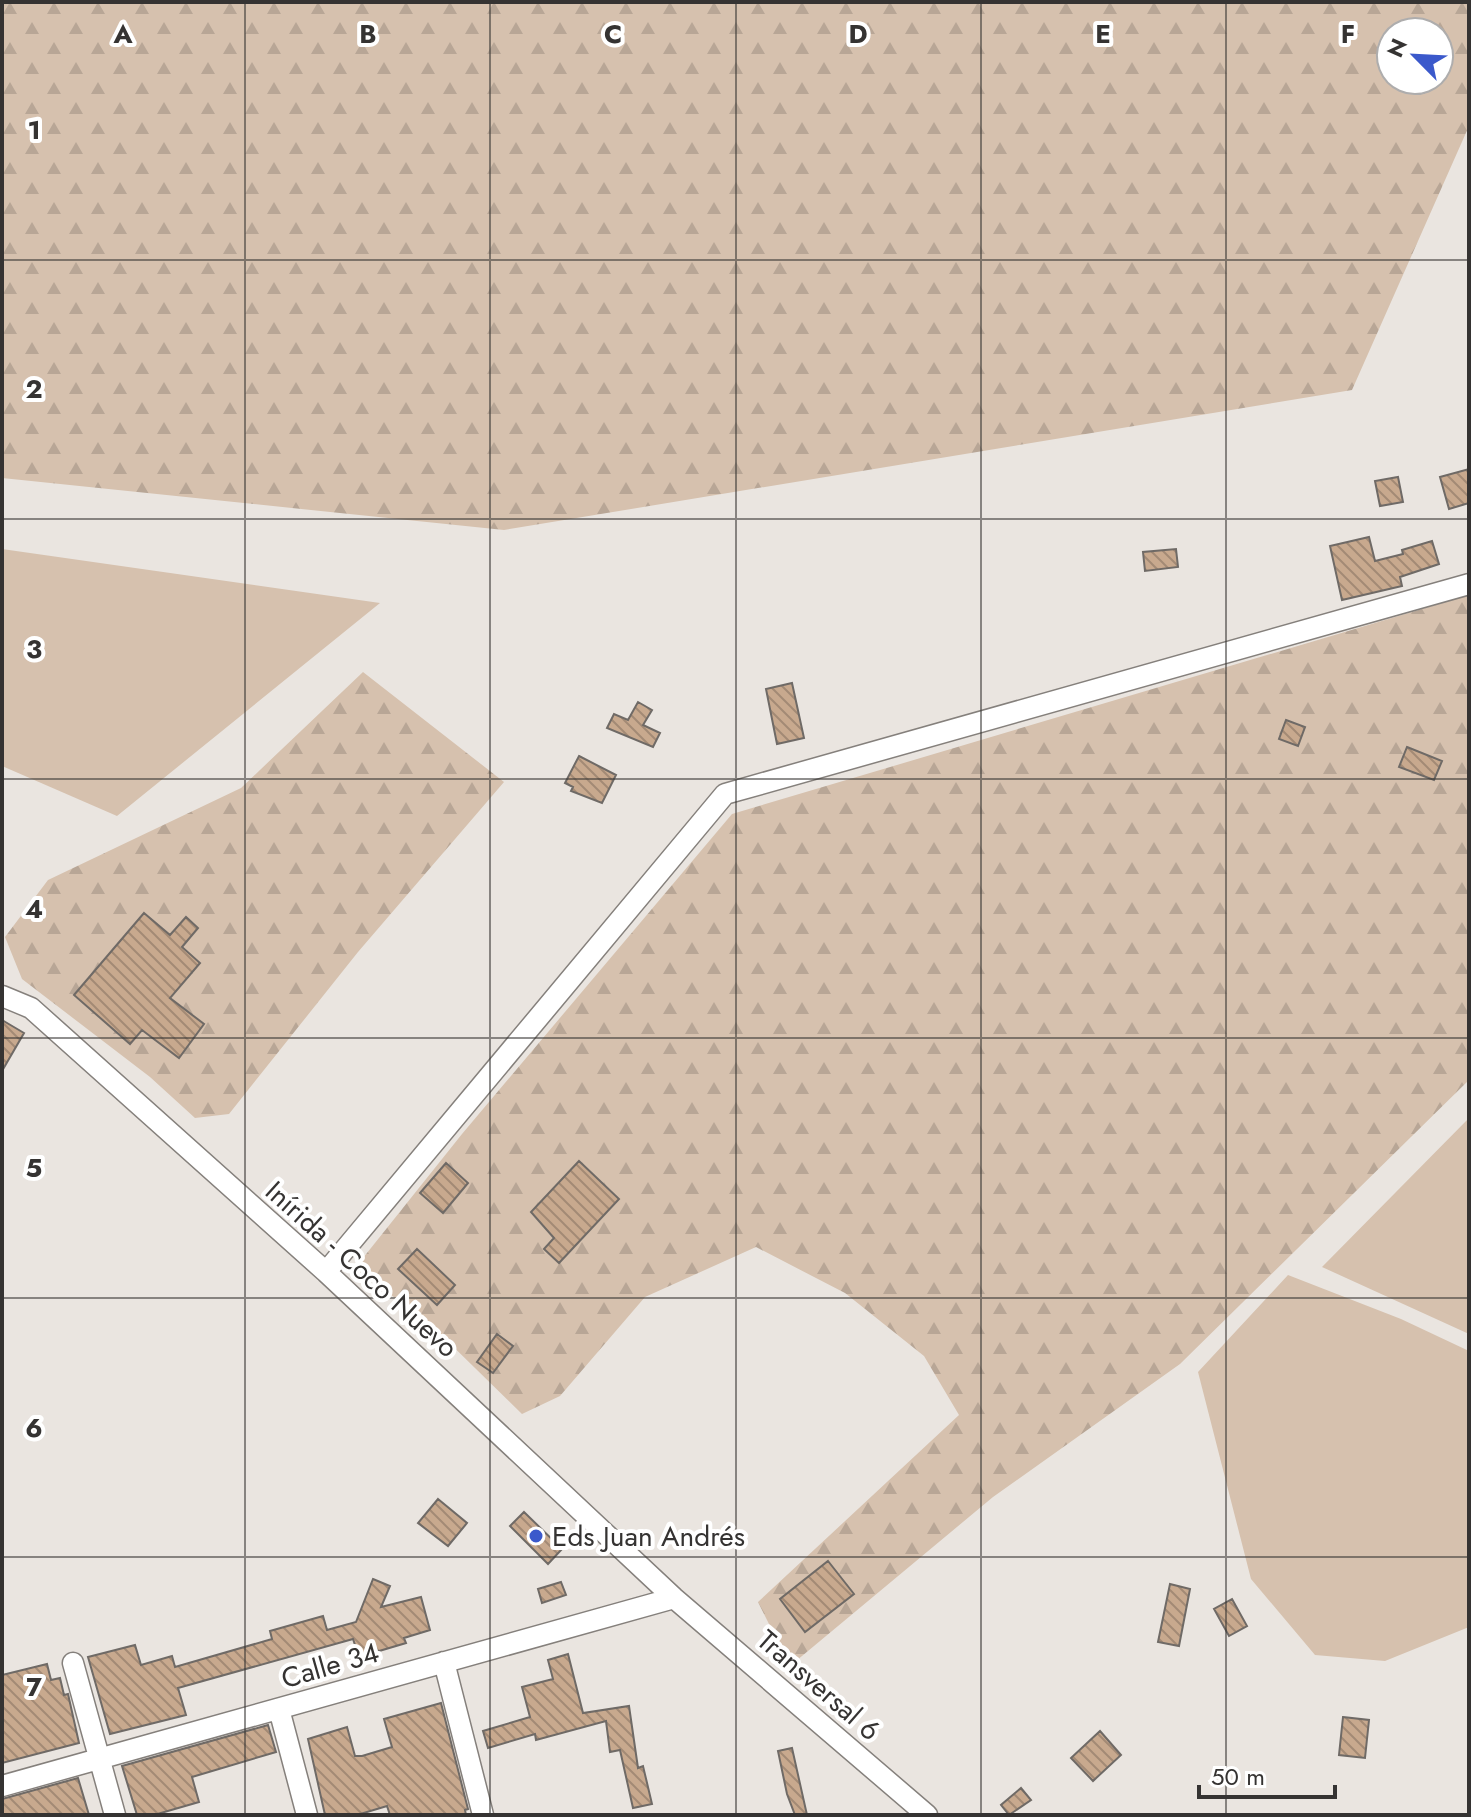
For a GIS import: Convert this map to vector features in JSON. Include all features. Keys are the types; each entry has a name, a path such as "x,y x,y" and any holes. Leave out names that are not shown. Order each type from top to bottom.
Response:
{"street":[{"path":"326,1272 725,794 1469,584"},
{"name":"Inírida - Coco Nuevo","path":"2,996 31,1008 326,1272 674,1598"},
{"name":"Calle 34","path":"2,1786 674,1598"},
{"name":"Transversal 6","path":"674,1598 927,1815"},
{"path":"444,1662 483,1815"},
{"path":"73,1663 115,1815"},
{"path":"279,1709 307,1815"}],"green space":[{"path":"2,2 1469,2 1469,126 1352,390 504,530 2,478"},
{"path":"2,549 380,603 117,816 2,766"},
{"path":"1469,595 1469,1080 1180,1364 993,1497 790,1666 758,1602 959,1415 924,1356 845,1293 756,1247 645,1297 560,1396 522,1414 430,1324 355,1268 462,1134 732,814"},
{"path":"363,672 504,782 358,952 229,1114 195,1118 150,1077 22,979 5,937 48,880 241,788"},
{"path":"1469,1118 1469,1334 1322,1267"},
{"path":"1288,1275 1401,1319 1469,1351 1469,1627 1385,1661 1315,1655 1251,1579 1198,1372"}],"building":[{"path":"1469,469 1469,503 1449,509 1440,477"},
{"path":"1398,477 1403,502 1380,506 1375,481"},
{"path":"1369,537 1375,561 1403,554 1402,550 1432,541 1439,564 1400,577 1402,586 1342,600 1330,546"},
{"path":"1176,549 1178,567 1145,571 1143,552"},
{"path":"792,683 804,738 777,744 766,689"},
{"path":"638,702 652,710 643,725 660,733 653,747 607,728 614,714 628,720"},
{"path":"1286,720 1305,727 1298,746 1279,739"},
{"path":"1407,747 1442,761 1434,780 1399,767"},
{"path":"579,756 616,775 602,803 571,791 573,787 565,783"},
{"path":"144,913 170,935 186,917 198,928 182,947 200,963 170,998 204,1024 179,1058 142,1030 130,1044 74,995"},
{"path":"2,1020 24,1033 2,1071"},
{"path":"579,1161 619,1199 559,1263 544,1249 554,1238 531,1212"},
{"path":"446,1163 468,1183 443,1213 420,1193"},
{"path":"417,1249 455,1285 437,1305 398,1269"},
{"path":"497,1334 513,1346 493,1373 477,1362"},
{"path":"438,1499 467,1523 448,1546 418,1523"},
{"path":"524,1512 562,1549 548,1564 510,1526"},
{"path":"828,1561 854,1594 805,1632 780,1599"},
{"path":"373,1579 390,1586 381,1607 421,1597 430,1630 404,1638 406,1643 359,1657 353,1639 178,1688 186,1715 110,1734 88,1657 135,1645 141,1665 172,1656 175,1667 272,1639 270,1631 323,1616 327,1630 356,1622"},
{"path":"561,1582 566,1595 542,1603 538,1589"},
{"path":"1170,1584 1190,1589 1179,1646 1158,1642"},
{"path":"1232,1599 1247,1626 1229,1636 1214,1609"},
{"path":"568,1654 583,1713 629,1706 638,1768 643,1766 652,1804 633,1808 620,1750 610,1752 606,1721 536,1740 535,1734 488,1748 483,1731 530,1717 522,1687 553,1679 548,1660"},
{"path":"47,1664 51,1680 60,1678 64,1695 68,1694 79,1743 2,1763 2,1675"},
{"path":"441,1703 468,1809 465,1810 466,1815 390,1815 387,1806 357,1815 325,1815 308,1739 347,1727 355,1756 362,1756 392,1747 384,1719"},
{"path":"1343,1717 1369,1720 1365,1758 1339,1755"},
{"path":"268,1725 276,1752 192,1777 199,1802 154,1815 137,1815 122,1766"},
{"path":"1100,1731 1121,1755 1093,1781 1071,1758"},
{"path":"792,1748 807,1815 795,1815 787,1794 778,1751"},
{"path":"78,1778 89,1815 2,1815 2,1799"},
{"path":"1021,1788 1031,1800 1009,1815 1001,1805"}],"place":[{"name":"Eds Juan Andrés","path":"536,1536"}]}
